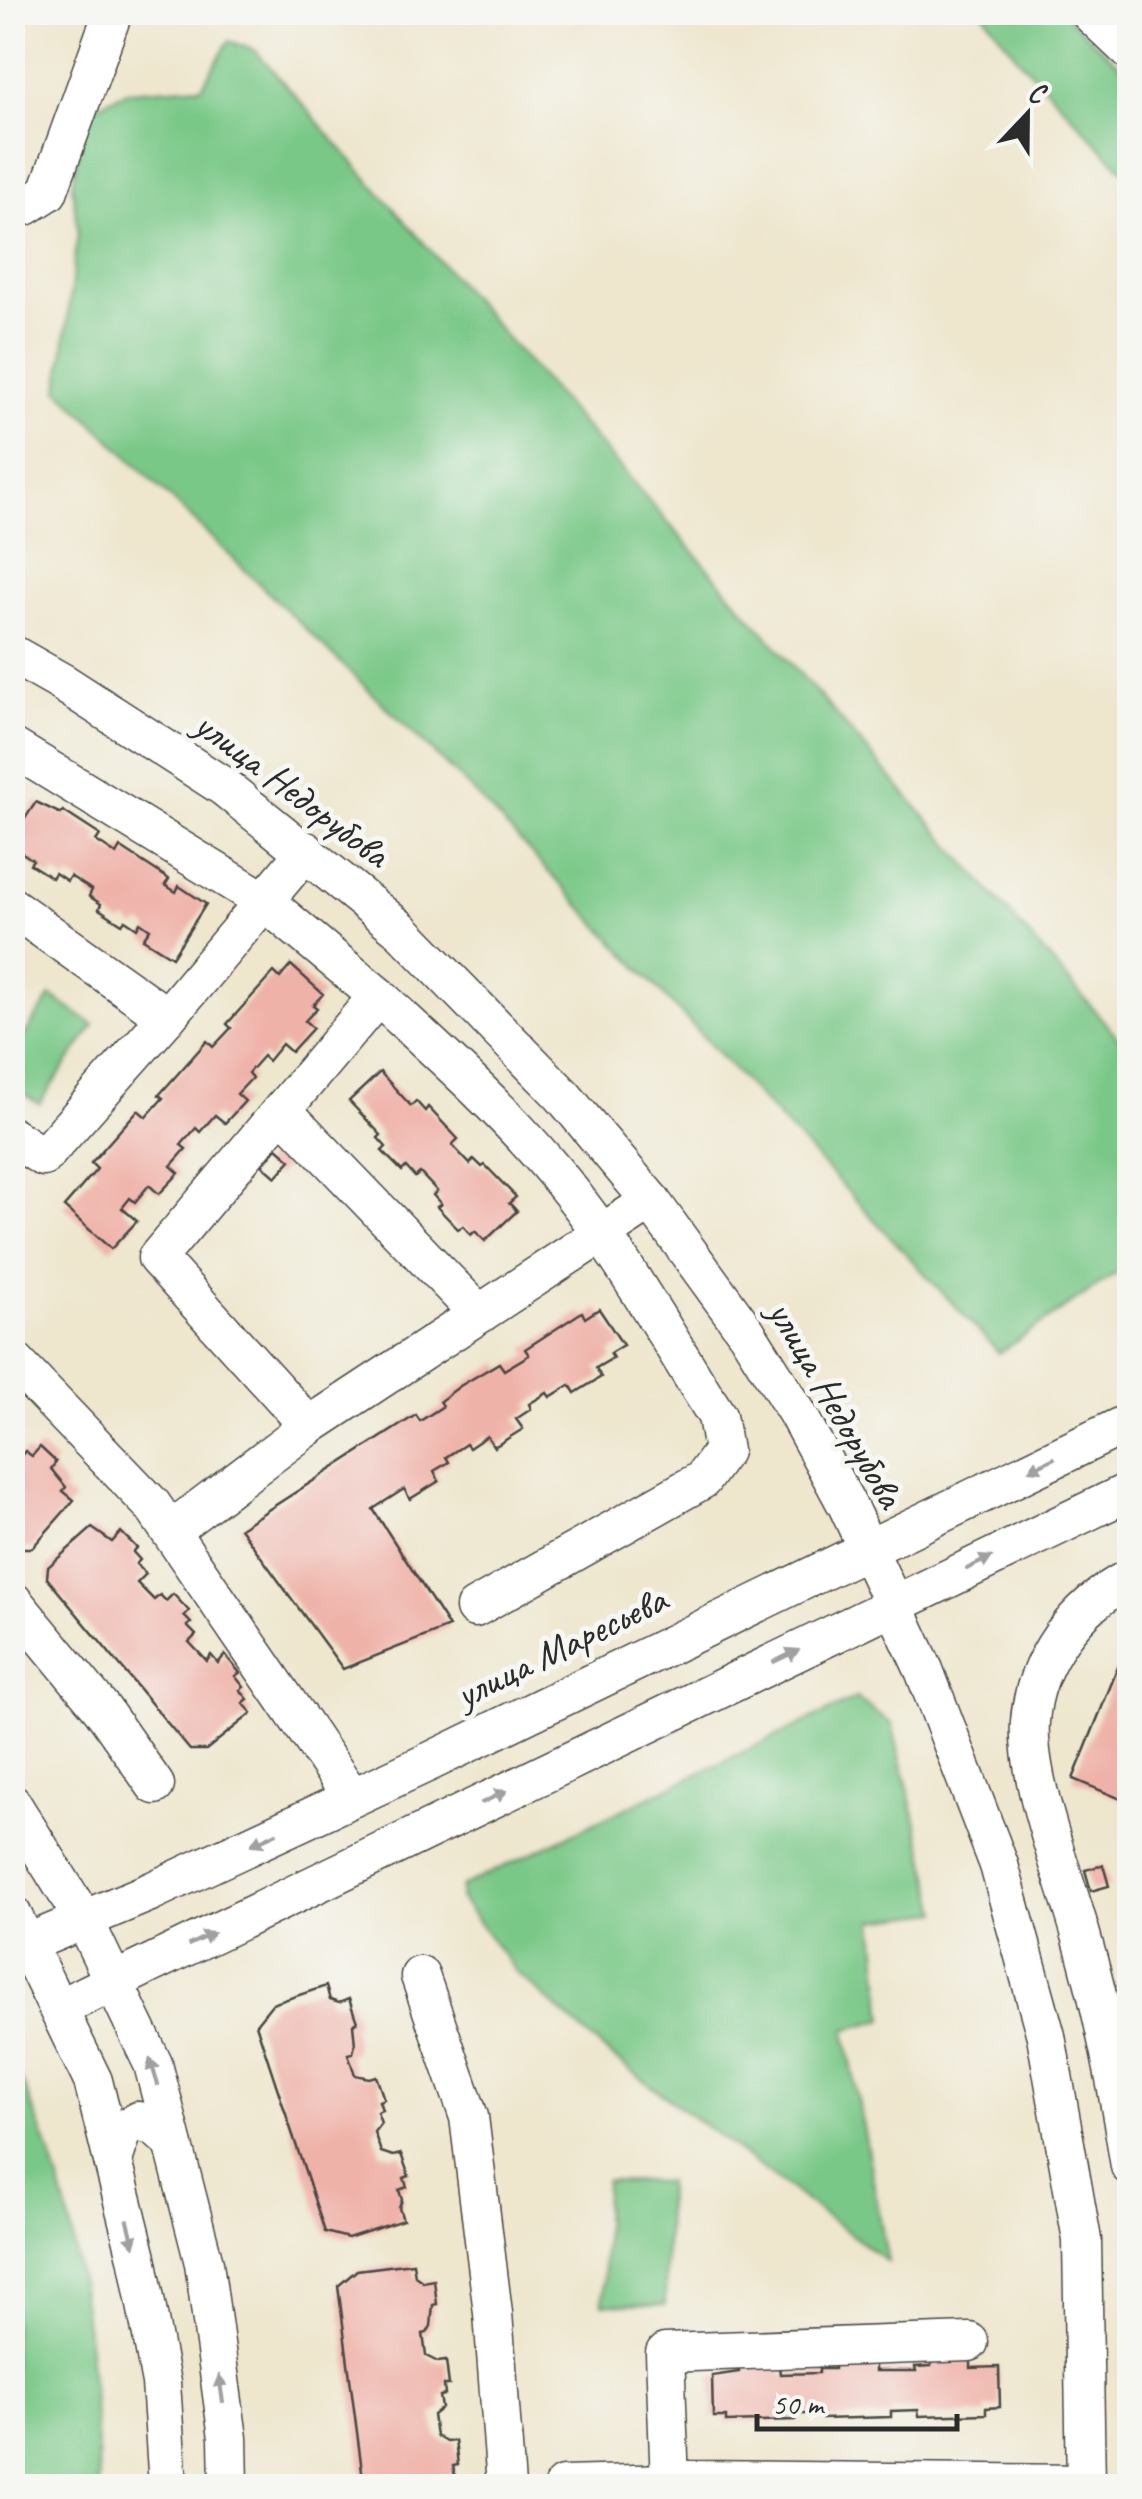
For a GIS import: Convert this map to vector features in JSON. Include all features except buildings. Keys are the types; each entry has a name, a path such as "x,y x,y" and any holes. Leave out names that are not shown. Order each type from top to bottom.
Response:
{"street":[{"path":"12,202 26,206 48,192 113,12"},
{"path":"1089,12 1130,51"},
{"name":"улица Недорубова","path":"12,654 224,787 400,930 564,1096 651,1201 798,1413 924,1670 999,1865 1046,2036 1082,2240 1086,2485"},
{"path":"12,746 264,900 378,996 492,1102 548,1164 601,1234 717,1416 722,1451 702,1480 475,1608"},
{"path":"12,1137 43,1157 306,851"},
{"path":"12,907 167,1017"},
{"path":"309,1426 157,1258 378,996"},
{"path":"282,1110 478,1314"},
{"path":"170,1530 309,1426 651,1201"},
{"path":"12,1358 152,1505 352,1797"},
{"name":"улица Маресьева","path":"20,1929 84,1920 352,1797 1130,1422"},
{"path":"58,2008 1130,1491"},
{"path":"1130,1578 1090,1604 1059,1640 1032,1702 1030,1722 1036,1778 1097,1994 1130,2166"},
{"path":"12,1600 102,1709 155,1785"},
{"path":"14,1821 84,1920 153,2064 204,2264 228,2438 228,2486"},
{"path":"20,1929 93,2081 137,2257 161,2382 168,2486"},
{"path":"420,1976 470,2117 493,2313 506,2486"},
{"path":"1038,2010 1097,1994"},
{"path":"113,2160 123,2131 138,2121 156,2128 173,2143"},
{"path":"670,2483 665,2354 970,2342"},
{"path":"563,2486 689,2480 1086,2485"}],"green space":[{"path":"983,13 1063,13 1129,73 1129,177 1018,58"},
{"path":"229,41 255,50 1129,1050 1129,1264 999,1353 470,788 59,390 78,231 72,185 87,110 128,91 202,86"},
{"path":"51,996 94,1025 39,1104 13,1086 13,1052"},
{"path":"856,1698 892,1724 939,1912 874,1920 884,2019 845,2030 888,2262 611,2056 517,1973 460,1898 461,1887"},
{"path":"13,2060 52,2158 69,2219 89,2352 99,2486 13,2486"},
{"path":"605,2181 667,2182 665,2305 603,2304"}]}
